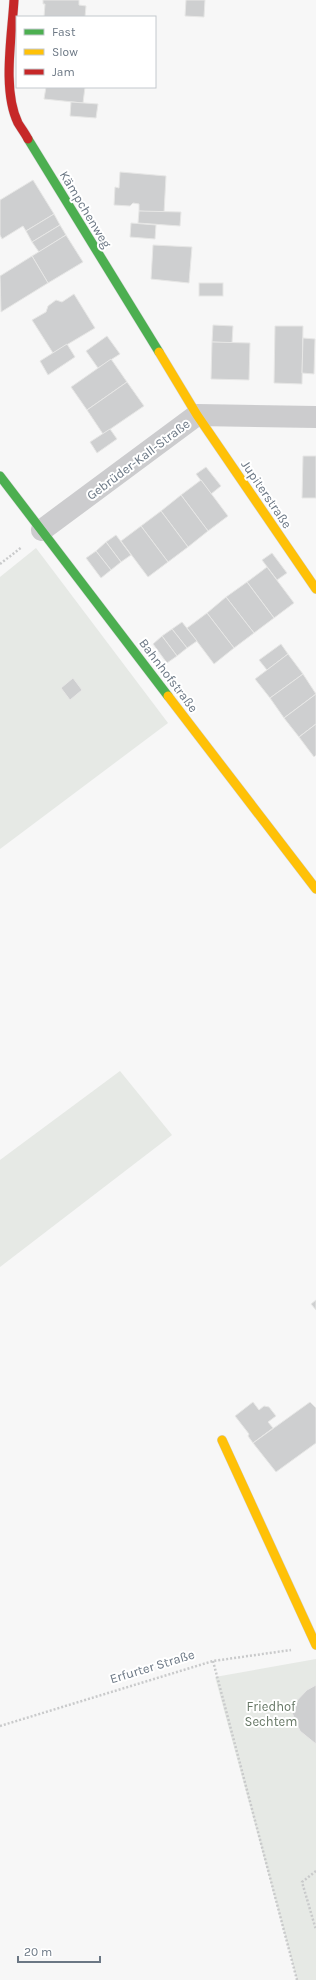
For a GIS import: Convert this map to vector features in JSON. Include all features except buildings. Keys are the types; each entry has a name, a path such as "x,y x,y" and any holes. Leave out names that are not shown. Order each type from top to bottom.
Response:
{"street":[{"name":"Kämpchenweg","path":"14,0 10,72 11,97 18,122 197,415"},
{"name":"Gebrüder-Kall-Straße","path":"42,530 197,415 316,418"},
{"name":"Jupiterstraße","path":"197,415 316,589"},
{"name":"Bahnhofstraße","path":"0,476 316,889"},
{"path":"222,1440 316,1645"}],"path":[{"name":"Erfurter Straße","path":"0,1726 214,1661 293,1650"},
{"path":"214,1661 297,1980"},
{"path":"316,1871 302,1882 316,1930"}],"green space":[{"path":"36,548 168,723 0,849 0,577"},
{"path":"120,1071 172,1135 0,1267 0,1160"},
{"name":"Friedhof Sechtem","path":"316,1659 316,1980 297,1980 215,1677"}],"traffic: fast":[{"path":"28,139 159,352"},
{"path":"0,476 168,696"}],"traffic: slow":[{"path":"159,352 197,415 316,589"},
{"path":"168,696 316,889"},
{"path":"222,1440 316,1645"}],"traffic: jam":[{"path":"14,0 9,63 10,95 13,110 18,123 28,139"}]}
